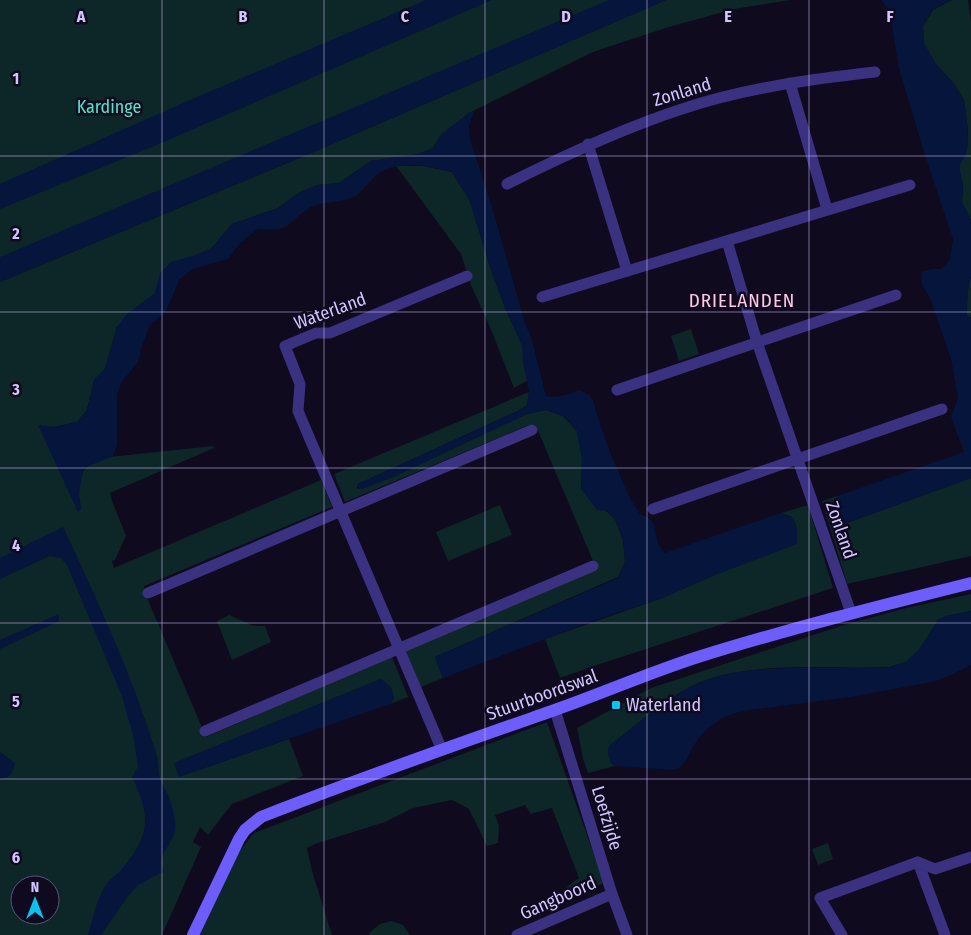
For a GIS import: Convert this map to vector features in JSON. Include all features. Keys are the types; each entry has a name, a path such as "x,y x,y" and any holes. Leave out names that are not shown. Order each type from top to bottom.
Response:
{"street":[{"name":"Zonland","path":"507,184 588,144 686,108 741,93 790,83 875,72"},
{"path":"790,83 827,209"},
{"path":"588,144 627,271"},
{"path":"542,297 910,185"},
{"name":"Zonland","path":"727,241 757,342 851,613"},
{"name":"Waterland","path":"442,750 298,411 300,384 285,346 316,333 330,333 467,276"},
{"path":"617,390 896,295"},
{"path":"652,509 942,410"},
{"path":"148,592 532,430"},
{"path":"205,731 593,566"},
{"name":"Stuurboordswal","path":"194,935 234,848 245,830 261,817 555,710 650,673 851,613 971,583"},
{"name":"Loefzijde","path":"555,710 612,894 627,935"},
{"path":"842,935 820,898 918,862 935,869 971,857"},
{"path":"918,862 945,935"},
{"name":"Gangboord","path":"518,935 612,894"}],"green space":[{"name":"Kardinge","path":"0,0 663,0 0,266"},
{"path":"666,0 790,0 734,9 669,27 593,52 469,113 441,135 433,148 419,154 371,161 339,183 318,185 300,192 278,208 232,224 212,248 161,272 155,293 117,327 105,369 94,380 87,410 77,422 55,427 81,480 83,471 88,466 109,457 213,446 214,448 110,493 126,536 115,560 112,561 114,568 321,480 332,507 144,586 145,593 206,737 392,657 408,697 390,704 394,698 381,679 187,758 192,772 289,739 303,776 232,804 208,835 200,827 193,842 201,847 162,935 0,935 0,282 304,156"},
{"path":"952,0 968,0 971,20 971,220 962,202 963,185 960,172 960,164 967,151 968,131 964,100 954,84 936,64 924,44 923,26 933,10"},
{"path":"396,166 423,166 452,172 470,201 491,270 522,345 527,381 514,388 471,285 461,254"},
{"path":"971,277 971,318 967,315 967,300"},
{"path":"691,329 699,354 679,361 671,336"},
{"path":"529,392 527,405 520,410 358,484 357,488 527,414 546,410 563,416 577,431 582,459 581,489 615,519 623,540 625,562 618,577 435,657 443,678 421,687 406,651 596,568 536,426 529,425 345,502 334,474"},
{"path":"971,478 971,556 847,584 822,501 837,496 839,515 844,524"},
{"path":"500,505 512,535 448,561 436,532"},
{"path":"808,505 833,588 560,678 545,639 662,598 710,577 792,517 781,513"},
{"path":"971,594 971,611 946,616 938,620 919,650 906,662 889,667 764,669 717,677 696,684 662,705 609,746 611,763 615,766 588,773 583,759 577,728 651,688 844,625 906,608"},
{"path":"229,615 254,626 265,626 271,642 232,660 217,621"},
{"path":"547,722 604,883 565,902 565,888 579,878 552,808 531,814 525,805 495,815 499,825 498,843 487,846 469,809 452,800 413,808 385,822 307,848 312,871 332,935 200,935 235,857 254,833"},
{"path":"828,843 833,859 818,865 812,849"},
{"path":"391,921 403,925 410,935 370,935 369,933 380,924"}],"water":[{"path":"426,0 492,0 154,146 0,209 0,184 190,100"},
{"path":"609,0 666,0 304,156 0,282 0,257"},
{"path":"881,0 952,0 932,10 923,26 924,44 936,64 954,84 964,100 968,131 967,151 960,164 960,172 963,185 962,202 971,220 971,277 967,300 967,315 971,318 971,478 844,524 839,515 837,496 964,452 951,417 958,398 951,359 930,298 922,285 921,272 941,269 950,260 953,239 898,65 890,11"},
{"path":"474,111 469,126 470,139 493,210 525,323 532,340 546,396 562,396 579,390 589,395 594,402 612,457 629,496 640,514 649,518 654,525 658,544 665,553 781,513 792,518 796,524 797,544 710,577 662,598 579,626 443,678 435,657 618,578 625,562 623,540 615,519 607,511 597,510 581,489 582,459 577,431 564,416 546,410 527,414 398,475 362,489 357,487 358,484 520,410 527,405 529,392 523,362 522,345 491,270 470,201 452,172 416,165 389,168 377,175 356,196 346,200 313,206 282,228 258,229 240,243 228,259 193,269 180,279 166,311 150,325 138,362 121,383 117,396 117,445 113,456 88,466 83,471 79,493 81,509 78,512 38,425 54,427 77,422 87,410 94,380 105,369 117,327 127,314 155,293 161,272 171,262 212,248 232,224 278,208 300,192 318,185 339,183 371,161 419,154 433,148 441,135"},
{"path":"63,527 102,611 137,697 157,756 160,779 169,797 175,823 173,836 163,855 162,865 164,871 138,885 101,935 88,935 101,893 130,859 142,837 145,826 143,804 132,777 138,767 133,735 122,696 67,565 61,558 50,556 0,579 0,558"},
{"path":"971,611 971,665 947,677 932,682 851,697 742,711 722,718 705,731 694,745 686,760 679,768 672,770 615,766 609,759 609,746 662,705 696,684 717,677 764,669 889,667 906,662 919,650 938,620 946,616"},
{"path":"59,614 59,621 0,649 0,640"},
{"path":"381,679 391,687 394,698 390,704 179,777 174,763"},
{"path":"0,752 15,763 10,774 0,779"}],"place":[{"name":"Waterland","path":"616,705"}],"district":[{"name":"DRIELANDEN","path":"742,300"}]}
